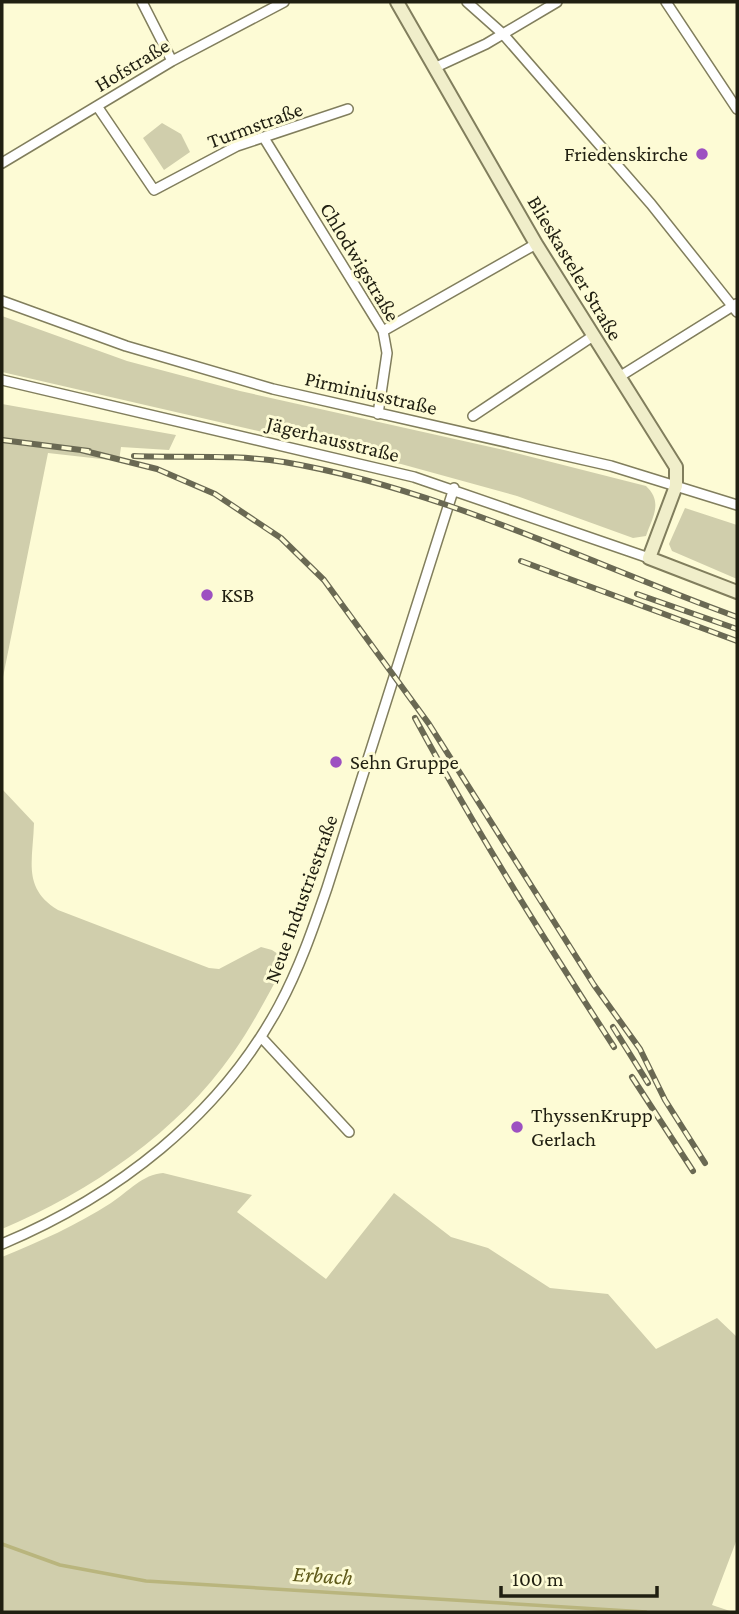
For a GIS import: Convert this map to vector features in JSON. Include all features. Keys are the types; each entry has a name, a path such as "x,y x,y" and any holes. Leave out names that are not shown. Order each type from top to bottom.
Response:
{"street":[{"path":"142,2 172,61"},
{"name":"Hofstraße","path":"2,163 172,61 284,2"},
{"name":"Blieskasteler Straße","path":"397,2 536,244 676,467 676,486"},
{"path":"467,2 503,34 651,204 736,307 619,377"},
{"path":"434,68 503,34 557,2"},
{"path":"666,2 737,109"},
{"name":"Turmstraße","path":"97,106 154,190 217,156 348,109"},
{"name":"Chlodwigstraße","path":"264,138 383,331 387,353 378,414"},
{"path":"383,331 536,244"},
{"name":"Pirminiusstraße","path":"2,301 151,353 273,389 498,439 737,505"},
{"path":"473,416 593,336"},
{"name":"Jägerhausstraße","path":"2,380 303,449 454,488 649,558"},
{"path":"676,486 649,558 737,592"},
{"name":"Neue Industriestraße","path":"2,1244 78,1208 146,1162 191,1121 261,1037 293,978 327,888 454,488"},
{"path":"261,1037 349,1132"}],"shaded area":[{"path":"162,123 181,134 190,152 164,170 143,138"},
{"path":"2,316 127,361 240,391 504,450 646,486 654,498 654,516 646,536 633,538 517,496 401,464 2,372"},
{"path":"2,404 176,435 169,450 121,447 119,461 48,453 2,682"},
{"path":"685,508 737,525 737,579 672,551 669,544"},
{"path":"2,789 34,823 34,883 47,902 58,910 209,968 219,969 261,947 272,950 287,960 233,1053 186,1109 130,1157 99,1178 2,1229"},
{"path":"163,1173 252,1195 237,1212 326,1279 394,1193 451,1237 488,1248 550,1288 608,1294 656,1349 717,1318 737,1337 737,1539 712,1605 733,1612 2,1612 2,1257 71,1226 111,1203 142,1180"}],"waterway":[{"name":"Erbach","path":"2,1544 60,1565 146,1581 646,1612"}],"railway":[{"path":"2,440 89,451"},
{"path":"81,450 157,469 215,494 281,538 324,580 429,724 594,985 640,1049 665,1100 705,1163"},
{"path":"134,456 265,460 343,474 400,490 514,529 737,617"},
{"path":"521,561 737,641"},
{"path":"637,594 737,629"},
{"path":"415,718 511,884 614,1047"},
{"path":"613,1027 648,1083"},
{"path":"632,1077 693,1171"}],"place":[{"name":"Friedenskirche","path":"702,154"},
{"name":"KSB","path":"207,595"},
{"name":"Sehn Gruppe","path":"336,762"},
{"name":"ThyssenKrupp Gerlach","path":"517,1127"}]}
